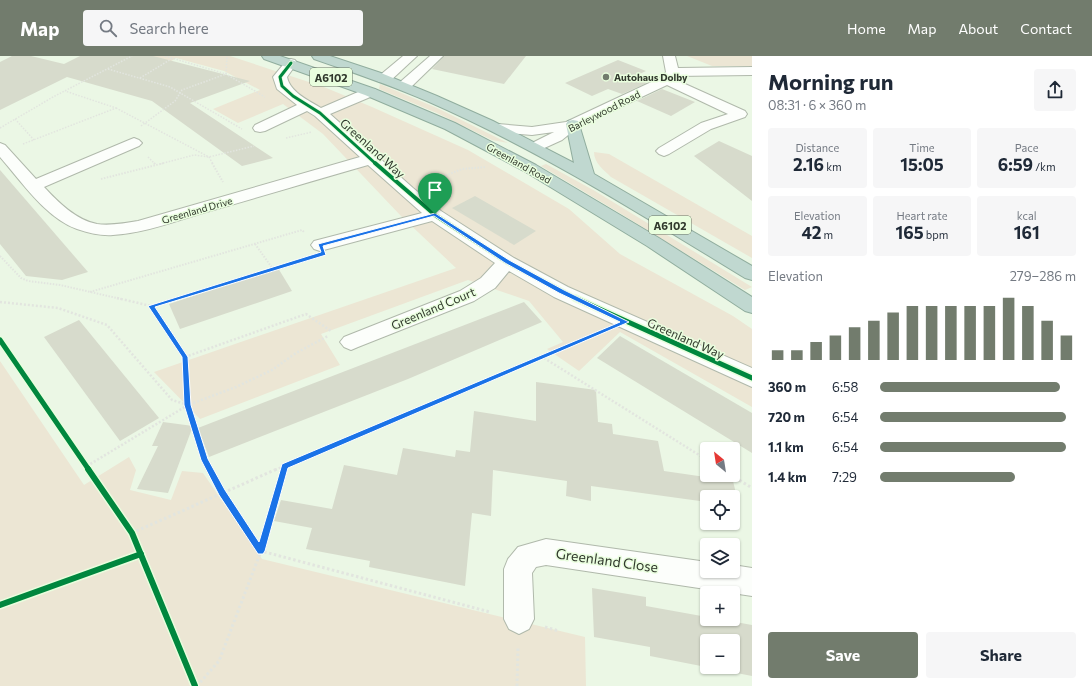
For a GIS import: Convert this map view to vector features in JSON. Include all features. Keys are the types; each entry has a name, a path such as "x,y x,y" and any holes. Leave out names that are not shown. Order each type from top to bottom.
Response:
{"highway":[{"name":"Greenland Road","path":"268,56 370,92 450,126 495,149 601,210 752,306"},
{"name":"Greenland Road","path":"318,56 365,71 404,86 455,107 498,128 535,147 752,274"},
{"path":"365,71 370,92"},
{"path":"573,124 582,165 587,178"},
{"path":"495,149 516,150 535,147"}],"street":[{"path":"384,79 411,56"},
{"path":"404,86 436,56"},
{"path":"669,56 669,76"},
{"path":"669,76 697,60"},
{"name":"Greenland Way","path":"291,63 280,77 282,86 293,96 314,109 407,192 435,214 507,262 562,292 752,378"},
{"name":"Barleywood Road","path":"535,147 557,137 573,124 669,76 752,72"},
{"path":"664,151 706,126 740,114 669,76"},
{"name":"Greenland Way","path":"253,130 291,113 314,109 370,92"},
{"path":"498,128 532,131 573,124"},
{"path":"34,186 134,143"},
{"name":"Greenland Drive","path":"2,150 34,186 59,210 78,223 95,229 117,229 139,226 233,200 370,159"},
{"path":"320,245 435,214"},
{"name":"Greenland Court","path":"351,342 467,296 488,282 507,262"},
{"name":"Greenland Close","path":"519,619 518,568 528,556 546,552 752,582"}],"path":[{"path":"0,128 65,91 132,56"},
{"path":"165,56 226,74 291,113"},
{"path":"226,74 227,56"},
{"path":"140,78 173,58"},
{"path":"108,69 170,87 179,94 253,130"},
{"path":"156,165 128,137 175,101 182,90 226,74"},
{"path":"65,91 116,108 209,157 233,200"},
{"path":"2,150 34,140 116,108"},
{"path":"15,119 34,140"},
{"path":"282,140 334,127"},
{"path":"98,180 194,155 209,157 259,145"},
{"path":"0,256 21,278 28,281 60,285 90,292 151,306 324,253 320,245 302,230 90,292"},
{"path":"255,244 273,269"},
{"path":"0,302 58,308 87,317 107,326 172,400 188,405"},
{"path":"151,306 185,357 188,405 204,460 222,493 261,551 519,619 559,631"},
{"path":"87,466 188,405 236,387 272,370 296,352 334,333 306,314 185,357"},
{"path":"132,533 285,466 544,358 626,322"},
{"path":"544,358 700,456"},
{"path":"197,686 219,661 261,551 285,466"},
{"path":"740,481 752,488"},
{"path":"517,686 519,619"}],"shaded area":[{"path":"129,56 230,56 324,87 468,150 569,209 620,254 733,316 752,329 752,407 620,332 579,371 547,349 563,342 529,301 468,280 321,334 340,365 200,419 154,372 456,268 401,216 323,134 283,104 238,123 213,109 260,90 224,71 176,58 146,77"},
{"path":"687,56 752,56 752,66 712,66"},
{"path":"380,84 437,108 508,143 492,140 437,113 379,89"},
{"path":"594,152 609,154 752,236 752,258 611,177 598,163 594,156"},
{"path":"546,164 595,191 752,287 745,290 541,166"},
{"path":"0,361 84,485 129,457 136,470 130,490 171,500 182,471 203,473 262,559 585,637 586,686 0,686"}],"building":[{"path":"12,56 31,56 64,64 80,56 153,56 250,81 190,103 273,158 242,166 152,101 67,77 0,110 0,62"},
{"path":"444,56 526,56 504,84 432,69"},
{"name":"Autohaus Dolby","path":"618,60 646,71 633,77 647,83 622,94 608,89 592,96 565,83"},
{"path":"662,89 695,102 671,116 637,101"},
{"path":"719,141 752,156 752,201 694,156"},
{"path":"0,170 88,272 62,280 26,276 0,244"},
{"path":"475,196 536,231 514,245 452,208"},
{"path":"278,268 292,291 180,329 169,304"},
{"path":"524,302 542,322 408,379 209,457 198,428"},
{"path":"79,320 159,418 120,441 44,337"},
{"path":"620,336 752,413 752,453 740,446 740,442 734,442 597,358"},
{"path":"536,382 596,390 598,422 612,424 613,434 658,441 664,471 700,476 700,482 733,482 735,490 700,490 700,501 591,486 591,501 566,496 567,481 493,470 491,516 472,513 465,586 369,567 370,561 306,549 312,528 274,521 281,500 332,509 344,465 397,475 403,448 455,457 456,450 470,452 474,411 536,421"},
{"path":"163,422 193,426 168,493 137,489 158,446 152,446"},
{"path":"592,588 646,597 646,606 700,616 700,626 740,626 740,623 752,625 752,676 740,674 740,634 700,634 700,666 650,656 650,647 594,637"}],"cycle path":[{"path":"291,63 280,77 282,86 293,96 320,113 407,192 435,215 507,262 561,292 752,378"},
{"path":"0,340 132,533 195,686"},
{"path":"0,605 141,554"}],"place":[{"name":"Autohaus Dolby","path":"606,77"}],"route":[{"path":"435,214 507,262 562,292 626,322 544,358 285,466 261,551 222,493 204,460 188,405 185,357 151,306 324,253 320,245 435,214"}]}
